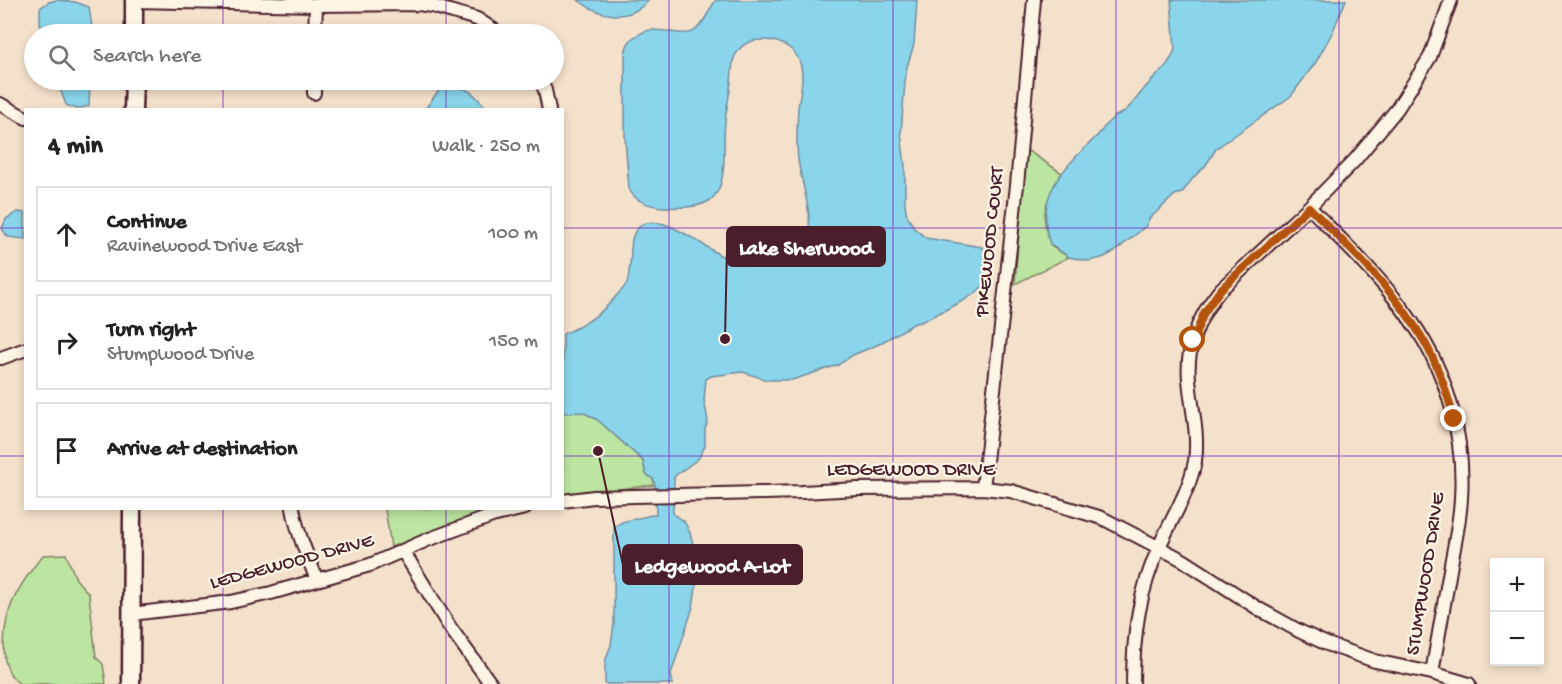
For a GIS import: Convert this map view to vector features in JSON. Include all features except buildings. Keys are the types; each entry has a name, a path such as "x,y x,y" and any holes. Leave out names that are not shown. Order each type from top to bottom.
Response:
{"main road":[{"path":"134,0 134,24"},
{"path":"134,90 134,108"},
{"path":"131,684 132,510"}],"street":[{"path":"134,0 426,5 477,19 485,24"},
{"name":"PIKEWOOD COURT","path":"983,488 1017,185 1034,0"},
{"path":"1133,684 1135,633 1143,588 1190,480 1195,459 1196,431 1189,368 1191,349 1200,322 1209,304 1220,290 1309,207 1355,160 1397,109 1430,57 1451,0"},
{"path":"315,24 316,4"},
{"path":"545,90 549,108"},
{"path":"0,104 24,117"},
{"name":"STUMPWOOD DRIVE","path":"1309,207 1379,280 1412,320 1429,350 1450,403 1459,448 1461,498 1458,528 1431,673"},
{"path":"0,358 24,350"},
{"path":"0,358 24,359"},
{"name":"LEDGEWOOD DRIVE","path":"564,501 594,497 858,489 983,488 1011,492 1102,518 1159,547 1259,609 1314,638 1364,658 1469,684"},
{"path":"294,510 317,580"},
{"name":"LEDGEWOOD DRIVE","path":"131,614 194,608 271,593 370,566 492,516 517,510"},
{"path":"403,551 450,626 491,684"}],"green space":[{"path":"1025,149 1062,173 1047,203 1045,223 1052,247 1069,257 1015,284"},
{"path":"583,412 598,420 643,461 646,474 653,479 655,485 564,495 564,413"},
{"path":"385,510 494,510 391,547"},
{"path":"66,554 76,579 89,594 96,657 103,664 106,684 20,684 10,674 5,661 5,629 12,603 25,579 43,555"}],"water":[{"path":"57,0 75,2 89,7 92,24 40,24 40,8"},
{"path":"578,0 649,0 632,12 614,15 595,10"},
{"path":"716,0 917,0 914,44 907,67 901,133 907,215 914,228 926,238 982,247 988,270 985,283 974,294 877,345 853,355 838,365 792,380 767,380 743,372 711,376 706,379 704,400 708,421 705,429 705,446 698,459 674,478 673,512 684,521 690,533 698,562 698,574 693,607 671,674 673,684 605,684 605,662 611,645 614,624 614,527 622,522 656,514 655,485 653,479 646,474 643,461 598,420 583,412 564,413 564,334 594,318 625,286 629,276 634,233 646,223 656,223 681,231 728,259 751,265 760,264 793,250 803,242 809,229 808,209 797,147 802,70 795,53 783,44 773,41 749,42 739,50 734,58 724,131 724,164 716,195 699,205 664,207 643,202 629,189 625,137 625,53 628,44 648,30 690,33 701,25"},
{"path":"1171,0 1346,0 1316,62 1291,96 1216,149 1206,165 1182,193 1175,195 1149,219 1146,226 1114,252 1088,261 1069,257 1050,244 1046,227 1049,197 1055,184 1073,160 1111,119 1129,108 1170,61 1175,49"},
{"path":"59,90 90,90 89,106 74,108 66,105"},
{"path":"439,90 468,90 486,108 426,108"},
{"path":"17,212 24,213 24,239 8,237 2,229 6,219"}],"place":[{"name":"Lake Sherwood","path":"725,339"},
{"name":"Ledgewood A-Lot","path":"598,451"}],"route":[{"path":"1193,340 1204,313 1220,290 1309,207 1387,289 1412,320 1435,362 1454,419"}]}
